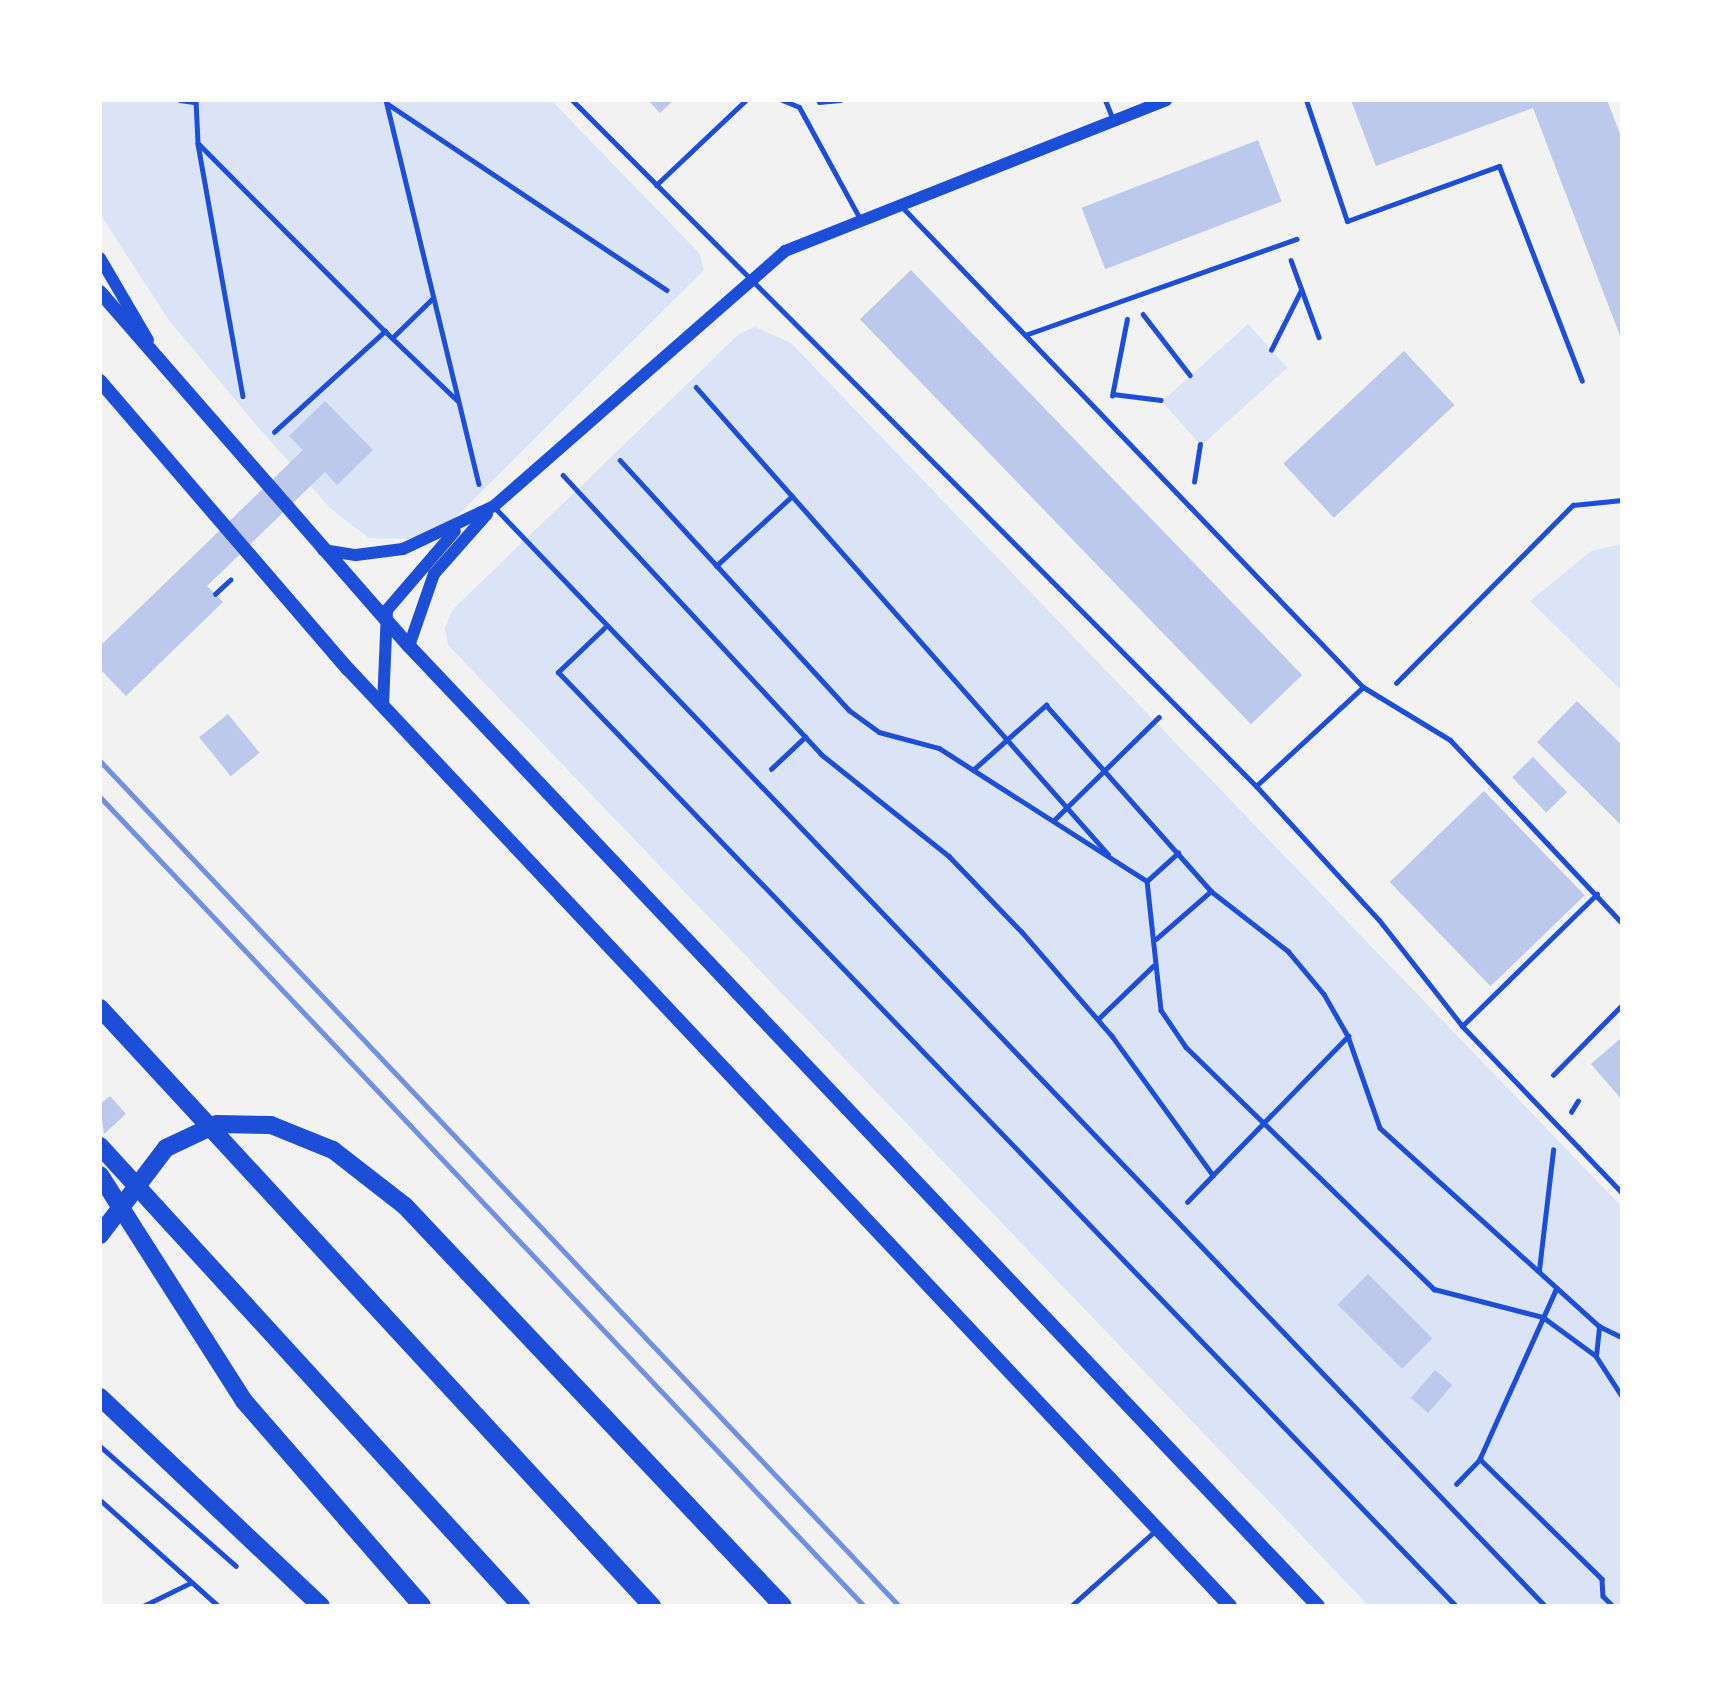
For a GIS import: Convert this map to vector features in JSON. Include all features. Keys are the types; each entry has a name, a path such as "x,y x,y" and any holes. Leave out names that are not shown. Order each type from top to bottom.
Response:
{"main road":[{"path":"100,292 322,550 409,646 1318,1606"},
{"path":"100,381 383,706 1230,1606"},
{"path":"100,1008 652,1606"},
{"path":"100,1235 166,1148 217,1124 271,1125 333,1150 405,1206 783,1606"},
{"path":"100,1146 521,1606"},
{"path":"100,1175 244,1401 422,1606"},
{"path":"100,1396 321,1606"}],"street":[{"path":"322,550 356,555 403,549 460,525 494,506 550,461 749,278 785,251 897,203 1166,100"},
{"path":"100,258 162,365"},
{"path":"409,646 434,574 494,506"},
{"path":"383,706 386,621 396,596 460,525"}],"lane":[{"path":"572,100 1256,786 1379,920 1462,1026 1622,1193"},
{"path":"656,186 746,100"},
{"path":"782,100 799,107 860,219"},
{"path":"1105,100 1113,120"},
{"path":"1307,100 1347,221 1499,166 1582,381"},
{"path":"897,203 1363,687 1378,701 1450,740 1622,923"},
{"path":"1025,335 1296,239"},
{"path":"494,506 604,628 1545,1606"},
{"path":"604,628 558,672 1456,1606"},
{"path":"1256,786 1363,687"},
{"path":"1462,1026 1597,894"},
{"path":"100,1500 218,1606"},
{"path":"1071,1606 1157,1529"},
{"path":"143,1606 190,1583"}],"path":[{"path":"180,100 195,101 198,143 243,396"},
{"path":"387,101 667,290"},
{"path":"387,101 479,484"},
{"path":"198,143 458,401"},
{"path":"1285,243 1319,337"},
{"path":"1271,350 1301,289"},
{"path":"392,338 433,298"},
{"path":"1131,299 1190,375"},
{"path":"1108,421 1131,299"},
{"path":"274,432 386,331"},
{"path":"696,387 1113,859"},
{"path":"1113,394 1161,400"},
{"path":"1190,507 1200,444"},
{"path":"620,460 849,710 879,733 939,748 1147,881 1156,940 1153,966 1161,1010 1186,1048 1266,1121 1434,1289 1543,1317 1596,1356 1622,1396"},
{"path":"550,461 805,737 949,856 1098,1019 1213,1175"},
{"path":"716,566 792,496"},
{"path":"1378,701 1573,505 1622,500"},
{"path":"215,594 230,580"},
{"path":"1053,821 1173,704"},
{"path":"973,770 1046,705 1211,891 1288,951 1348,1037 1381,1128 1598,1326 1622,1338"},
{"path":"755,784 805,737"},
{"path":"1147,881 1178,853"},
{"path":"1156,940 1211,891"},
{"path":"1098,1019 1153,966"},
{"path":"1553,1075 1622,1005"},
{"path":"1171,1217 1348,1037"},
{"path":"1539,1271 1554,1139 1578,1101"},
{"path":"1441,1499 1480,1459 1557,1288"},
{"path":"1596,1356 1598,1326"},
{"path":"100,1446 241,1571"},
{"path":"1480,1459 1602,1579 1612,1606"}],"shaded area":[{"path":"100,100 551,100 700,254 704,270 453,520 410,539 369,538 331,509 257,426 168,319 100,214"},
{"path":"1248,324 1287,368 1201,445 1162,402"},
{"path":"755,327 791,343 1622,1207 1622,1606 1369,1606 448,645 445,628 453,609 739,334"},
{"path":"1622,544 1622,691 1530,601 1591,551"}],"building":[{"path":"648,100 674,100 660,113"},
{"path":"1351,100 1607,100 1622,139 1622,341 1533,108 1376,166"},
{"path":"1258,140 1282,202 1105,269 1082,208"},
{"path":"911,270 1302,675 1251,724 860,319"},
{"path":"1404,351 1454,405 1334,518 1283,464"},
{"path":"325,401 373,450 337,485 325,472 207,586 223,602 126,696 100,669 100,646 303,450 289,436"},
{"path":"1577,701 1622,745 1622,826 1537,742"},
{"path":"228,714 259,753 231,776 199,737"},
{"path":"1533,757 1567,792 1546,812 1512,777"},
{"path":"1484,791 1585,895 1490,986 1390,882"},
{"path":"1622,1037 1622,1100 1591,1064"},
{"path":"110,1096 126,1114 104,1134 100,1104"},
{"path":"1368,1274 1432,1338 1402,1369 1338,1304"},
{"path":"1435,1370 1452,1385 1428,1413 1411,1398"}],"railway":[{"path":"100,761 899,1606"},
{"path":"100,797 864,1606"}]}
